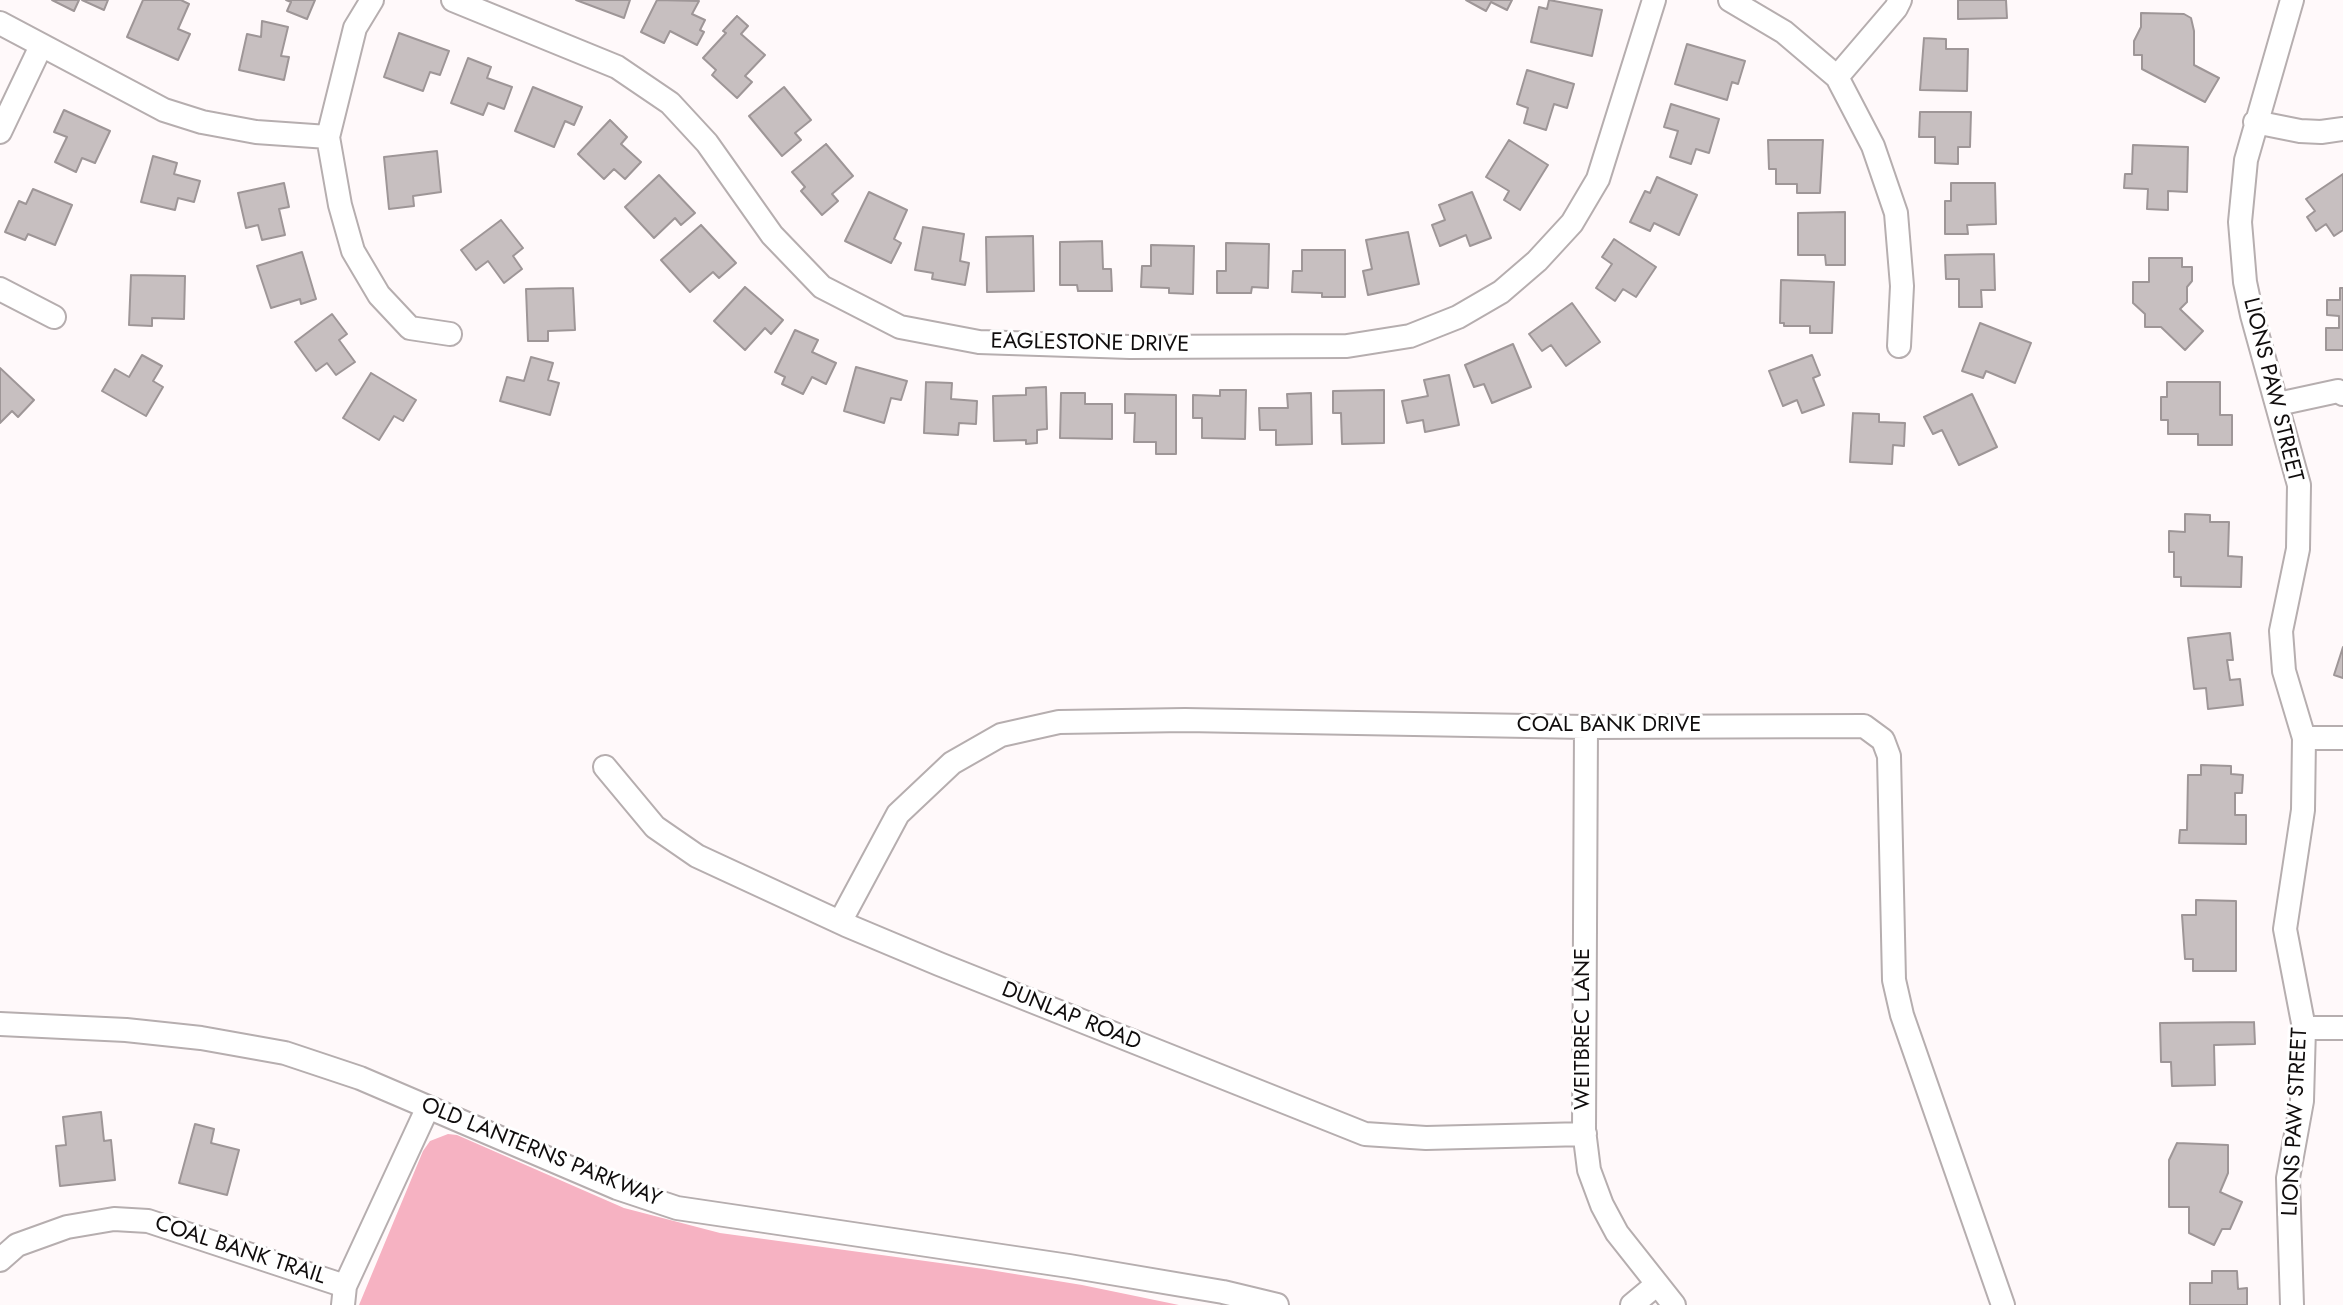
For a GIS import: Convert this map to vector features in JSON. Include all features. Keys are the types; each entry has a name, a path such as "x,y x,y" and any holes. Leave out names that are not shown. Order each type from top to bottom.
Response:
{"street":[{"path":"372,0 355,28 328,137 340,205 353,251 379,295 410,328 450,334"},
{"name":"EAGLESTONE DRIVE","path":"453,0 617,67 670,103 707,143 772,235 822,287 900,327 979,342 1130,347 1347,346 1410,336 1458,317 1501,292 1537,261 1572,223 1598,179 1654,0"},
{"path":"1730,0 1784,32 1837,77 1873,146 1896,213 1902,286 1899,346"},
{"path":"1837,77 1900,0"},
{"name":"LIONS PAW STREET","path":"2292,0 2255,122 2241,189 2242,253 2252,315 2299,485 2298,549 2281,631 2284,671 2304,738 2303,810 2285,929 2304,1028 2302,1101 2288,1178 2292,1305"},
{"path":"0,23 164,110 256,132 328,137"},
{"path":"0,132 41,46"},
{"path":"2255,122 2300,131 2343,129"},
{"path":"0,289 54,317"},
{"path":"2278,404 2338,391 2343,394"},
{"name":"COAL BANK DRIVE","path":"840,922 898,814 952,763 1001,735 1059,722 1185,720 1586,727 1864,726 1883,740 1889,756 1894,980 1902,1015 2003,1305"},
{"name":"WEITBREC LANE","path":"1586,727 1585,1134 1589,1170 1617,1233 1674,1305"},
{"path":"2304,738 2343,738"},
{"name":"DUNLAP ROAD","path":"605,767 655,827 697,856 840,922 1365,1134 1426,1138 1585,1134"},
{"name":"OLD LANTERNS PARKWAY","path":"0,1024 126,1030 201,1038 285,1053 360,1078 617,1188 677,1208 1069,1266 1223,1292 1277,1305"},
{"path":"2304,1028 2343,1028"},
{"path":"344,1295 428,1107"},
{"name":"COAL BANK TRAIL","path":"0,1260 17,1245 67,1227 114,1219 148,1221 344,1295"},
{"path":"1632,1305 1656,1285"}],"shaded area":[{"path":"448,1134 457,1135 624,1208 720,1233 984,1269 1179,1305 359,1305 423,1151 430,1141"}],"building":[{"path":"52,0 79,0 74,11"},
{"path":"82,0 108,0 104,10"},
{"path":"143,0 181,0 189,4 178,29 190,34 178,60 127,37"},
{"path":"286,0 315,0 307,19 287,11 291,2"},
{"path":"576,0 630,0 624,18"},
{"path":"657,0 699,1 692,14 705,20 700,30 704,32 697,45 670,31 664,43 641,32"},
{"path":"1466,0 1512,0 1507,10 1491,2 1486,11"},
{"path":"1549,0 1602,10 1592,56 1531,42 1539,7 1547,9"},
{"path":"1958,0 2006,0 2007,18 1958,19"},
{"path":"2141,13 2184,14 2191,18 2194,65 2219,78 2205,102 2142,69 2142,55 2134,55"},
{"path":"737,16 748,26 741,34 765,55 745,76 752,82 737,98 712,75 716,70 703,58"},
{"path":"262,21 288,27 281,56 289,57 284,80 239,70 247,34 261,37"},
{"path":"399,33 449,51 440,75 430,72 423,91 384,77"},
{"path":"1924,38 1946,39 1946,49 1968,49 1967,91 1920,90"},
{"path":"1687,44 1745,61 1738,84 1732,82 1727,100 1675,84"},
{"path":"468,58 491,67 487,78 512,87 504,109 488,103 483,115 451,103"},
{"path":"1527,70 1574,84 1567,108 1554,104 1546,130 1524,123 1528,108 1517,104"},
{"path":"533,87 582,107 574,125 565,121 554,147 515,131"},
{"path":"784,87 811,120 795,133 801,140 782,156 749,116"},
{"path":"1671,104 1719,119 1709,153 1696,149 1691,164 1670,157 1678,131 1664,127"},
{"path":"64,110 110,131 95,163 82,158 76,172 55,162 67,137 54,132"},
{"path":"1920,112 1971,112 1970,147 1958,147 1958,164 1935,163 1935,137 1919,137"},
{"path":"610,120 627,137 621,144 641,162 625,179 614,169 604,179 578,154"},
{"path":"1509,140 1548,165 1520,210 1504,200 1509,191 1486,177"},
{"path":"1768,140 1823,140 1820,193 1797,193 1797,184 1776,184 1776,169 1769,169"},
{"path":"826,144 853,176 832,194 838,201 822,215 801,191 805,187 792,172"},
{"path":"2133,145 2188,147 2187,192 2168,191 2168,210 2147,209 2148,189 2124,188 2125,174 2132,174"},
{"path":"437,151 441,192 413,196 414,206 389,209 384,157"},
{"path":"153,156 177,163 174,174 200,181 194,202 178,198 175,210 141,202"},
{"path":"2343,174 2343,230 2334,236 2326,224 2316,231 2307,217 2315,211 2306,199"},
{"path":"659,175 695,213 681,225 675,218 654,238 625,207"},
{"path":"1657,177 1697,195 1679,235 1654,223 1650,231 1630,222 1645,191 1650,193"},
{"path":"284,183 289,207 279,209 285,235 262,240 258,225 246,228 238,193"},
{"path":"1951,183 1995,183 1996,224 1967,225 1968,234 1945,234 1945,201 1951,201"},
{"path":"33,189 72,205 55,245 28,234 25,240 5,232 19,201 26,204"},
{"path":"869,192 907,210 894,239 901,243 891,263 845,241"},
{"path":"1472,192 1491,238 1470,246 1466,235 1440,246 1432,225 1445,220 1439,205"},
{"path":"1845,212 1845,265 1826,265 1825,255 1798,255 1798,213"},
{"path":"501,220 523,248 513,256 522,269 504,283 488,261 476,270 461,250"},
{"path":"701,225 736,263 719,278 713,272 690,292 661,260"},
{"path":"923,227 964,234 960,261 969,263 965,285 932,279 933,273 915,270"},
{"path":"1408,232 1419,284 1368,295 1363,271 1372,269 1366,240"},
{"path":"1033,236 1034,291 987,292 986,237"},
{"path":"1614,239 1656,267 1636,297 1623,289 1615,301 1596,288 1612,264 1602,257"},
{"path":"1102,241 1103,269 1111,269 1112,291 1078,291 1077,285 1060,285 1060,242"},
{"path":"1226,243 1269,244 1268,288 1252,287 1251,293 1217,293 1217,271 1226,271"},
{"path":"1151,245 1194,246 1193,294 1169,293 1169,288 1141,287 1142,266 1151,266"},
{"path":"1302,250 1345,250 1345,297 1292,292 1293,271 1302,271"},
{"path":"302,252 316,299 301,304 300,299 271,308 257,266"},
{"path":"1994,254 1995,290 1981,290 1982,307 1959,307 1959,279 1946,279 1945,255"},
{"path":"2149,258 2182,258 2182,267 2192,267 2187,302 2180,309 2203,331 2185,350 2161,327 2145,327 2145,314 2133,303 2133,282 2149,282"},
{"path":"131,275 185,276 184,319 152,318 152,326 129,325"},
{"path":"1781,280 1834,282 1832,333 1810,333 1810,326 1784,326 1780,323"},
{"path":"745,287 783,320 771,334 765,328 745,350 714,321"},
{"path":"573,288 575,330 548,331 548,341 528,341 526,289"},
{"path":"2340,288 2343,288 2343,350 2326,350 2326,328 2339,328 2339,316 2327,315 2327,300 2340,300"},
{"path":"1572,303 1600,342 1566,366 1551,345 1542,351 1529,334"},
{"path":"332,314 347,334 339,340 355,362 336,375 327,363 316,371 295,342"},
{"path":"1980,323 2031,343 2015,383 1986,371 1983,378 1962,371"},
{"path":"795,330 818,340 812,352 836,363 826,384 812,377 803,394 782,384 785,377 775,372"},
{"path":"1513,344 1531,387 1492,403 1484,384 1474,387 1465,365"},
{"path":"142,355 162,366 153,381 163,387 146,416 102,391 115,369 129,377"},
{"path":"1812,355 1820,375 1813,378 1824,405 1802,413 1797,400 1783,406 1769,371"},
{"path":"531,357 553,363 548,380 559,383 550,415 500,401 507,377 524,381"},
{"path":"856,367 907,381 901,400 891,398 884,423 844,411"},
{"path":"0,368 34,400 18,417 12,411 0,423"},
{"path":"371,373 416,400 403,421 394,416 379,440 343,418"},
{"path":"1449,375 1459,425 1425,432 1423,420 1407,423 1402,401 1428,396 1424,380"},
{"path":"926,382 952,383 951,399 977,401 976,424 959,423 958,435 924,433"},
{"path":"2167,382 2220,382 2220,415 2232,415 2232,445 2198,445 2198,434 2168,434 2168,420 2161,420 2161,397 2167,397"},
{"path":"1046,387 1047,429 1037,430 1037,443 1026,444 1026,440 994,441 993,396 1026,395 1026,388"},
{"path":"1220,390 1246,390 1245,439 1202,438 1202,418 1193,418 1193,395 1220,396"},
{"path":"1384,390 1384,443 1342,444 1341,413 1333,413 1333,391"},
{"path":"1061,393 1085,393 1085,404 1112,404 1112,439 1060,438"},
{"path":"1311,393 1312,444 1276,445 1276,430 1260,430 1259,408 1288,408 1287,394"},
{"path":"1125,394 1176,395 1176,454 1156,454 1156,442 1134,442 1135,413 1125,413"},
{"path":"1972,394 1997,447 1959,465 1942,430 1933,434 1924,417"},
{"path":"1853,413 1879,414 1879,422 1905,423 1904,446 1893,445 1892,464 1850,462"},
{"path":"2185,514 2210,515 2210,522 2229,522 2228,556 2242,557 2241,587 2181,586 2181,577 2174,577 2174,552 2169,552 2169,531 2185,532"},
{"path":"2230,633 2233,660 2227,660 2230,680 2240,679 2243,705 2208,709 2206,688 2194,689 2188,638"},
{"path":"2343,647 2343,678 2334,675"},
{"path":"2201,765 2231,766 2231,774 2243,775 2242,793 2235,793 2235,815 2246,815 2246,844 2179,843 2180,830 2187,830 2188,775 2201,775"},
{"path":"2196,900 2236,901 2236,971 2193,971 2193,959 2185,959 2182,915 2196,915"},
{"path":"2254,1022 2255,1044 2214,1045 2215,1085 2172,1086 2171,1062 2161,1062 2160,1023"},
{"path":"101,1112 104,1141 111,1140 115,1180 60,1186 56,1146 66,1145 63,1117"},
{"path":"195,1124 214,1129 211,1143 239,1150 227,1195 179,1183"},
{"path":"2177,1143 2228,1145 2228,1173 2220,1192 2242,1202 2230,1229 2222,1229 2214,1245 2189,1233 2189,1207 2169,1207 2169,1160"},
{"path":"2212,1271 2237,1271 2238,1289 2247,1288 2247,1305 2190,1305 2190,1283 2212,1283"}]}
